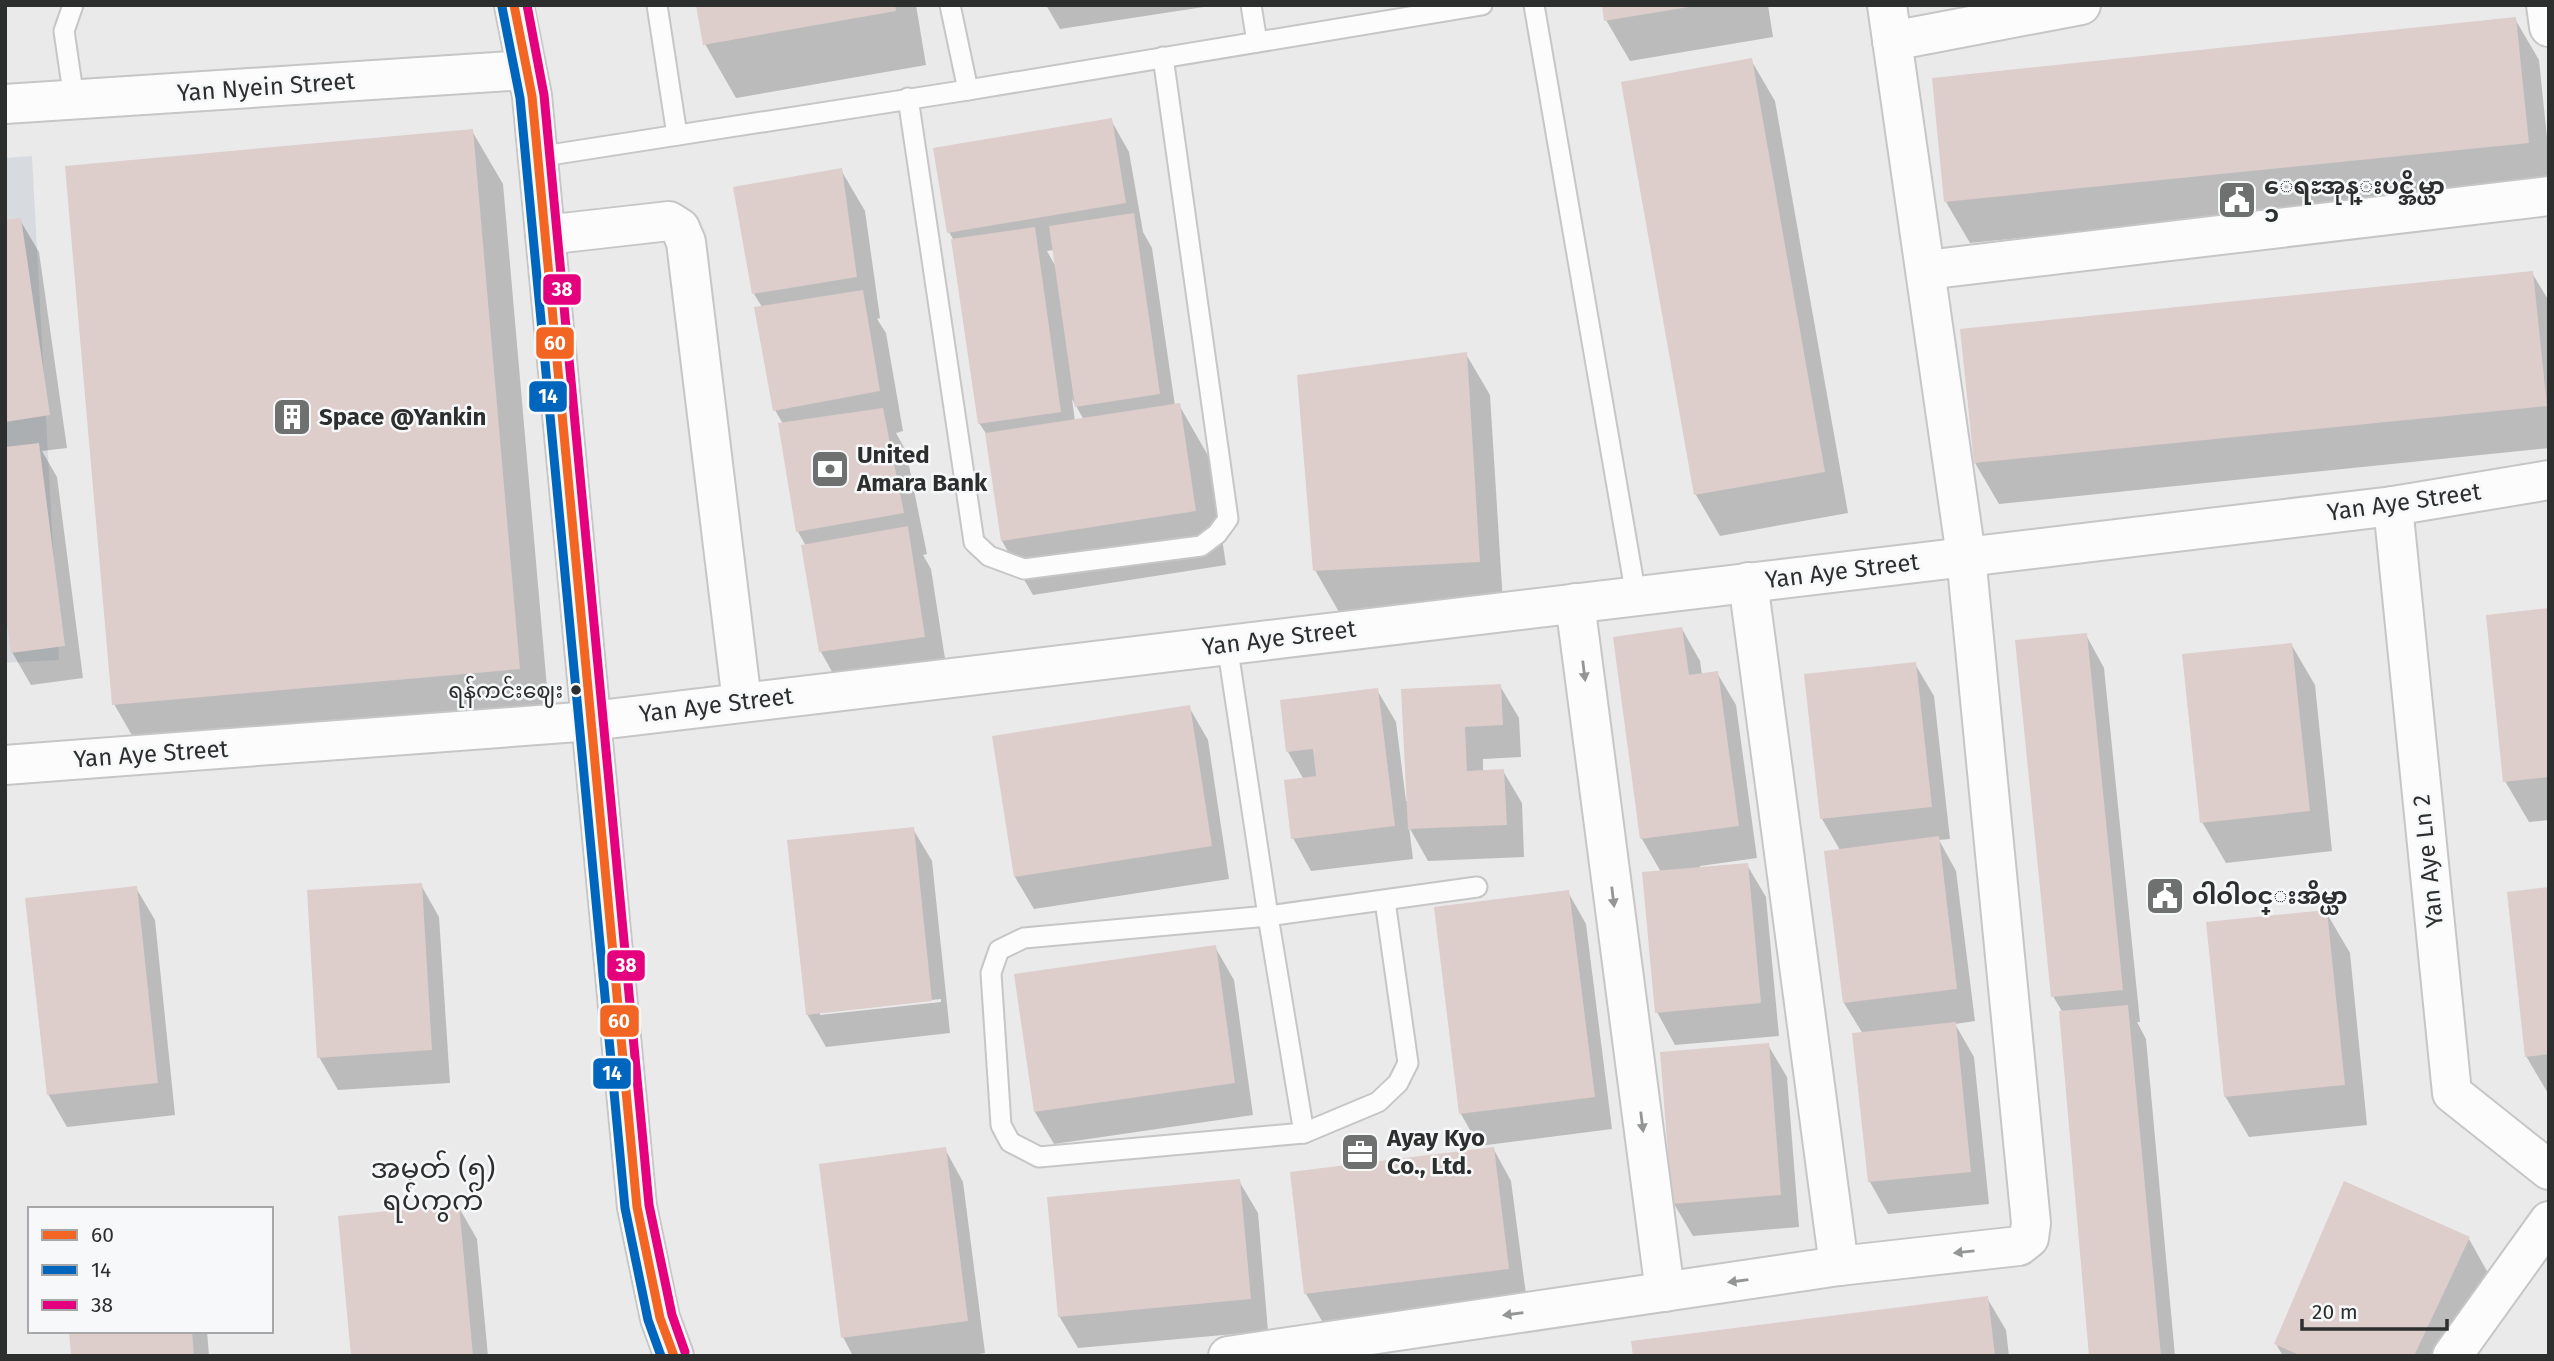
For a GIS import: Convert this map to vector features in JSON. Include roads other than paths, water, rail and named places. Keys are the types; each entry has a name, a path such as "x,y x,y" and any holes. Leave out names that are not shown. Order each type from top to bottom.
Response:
{"main road":[{"path":"514,5 532,96 637,1207 660,1318 674,1356"}],"street":[{"path":"1228,1356 1839,1266 2019,1246 2029,1238 2030,1209 1966,556 1890,23 2081,5"},
{"path":"2546,5 2549,27"},
{"name":"Yan Nyein Street","path":"5,104 526,70"},
{"path":"1926,270 2549,196"},
{"path":"545,235 669,221 681,228 688,256 742,702"},
{"name":"Yan Aye Street","path":"5,765 591,721 2393,506 2549,480"},
{"name":"Yan Aye Ln 2","path":"2393,506 2452,1093 2549,1170"},
{"path":"1748,582 1839,1266"},
{"path":"1575,603 1665,1292"},
{"path":"2452,1356 2549,1221"}],"lane":[{"path":"73,5 64,30 74,99"},
{"path":"657,5 677,135"},
{"path":"950,5 968,90"},
{"path":"1251,5 1257,42"},
{"path":"537,157 968,90 1482,5"},
{"path":"1534,5 1636,596"},
{"path":"908,98 974,542 989,556 1024,569 1201,546 1217,534 1228,519 1163,57"},
{"path":"1227,644 1304,1133"},
{"path":"1385,901 1408,1063 1398,1083 1378,1102 1304,1133 1039,1157 1010,1142 1001,1125 991,973 999,950 1024,939 1268,916 1478,887"}],"place":[{"name":"ေရႊအုန္းပင္အိမ္ယာ ၁","path":"2237,200"},
{"name":"Space @Yankin","path":"292,417"},
{"name":"United Amara Bank","path":"830,469"},
{"name":"ရန်ကင်းဈေး","path":"576,690"},
{"name":"ဝါဝါဝင္းအိမ္ယာ","path":"2165,896"},
{"name":"Ayay Kyo Co., Ltd.","path":"1360,1152"}],"district":[{"name":"အမှတ် (၅) ရပ်ကွက်","path":"433,1184"}]}
